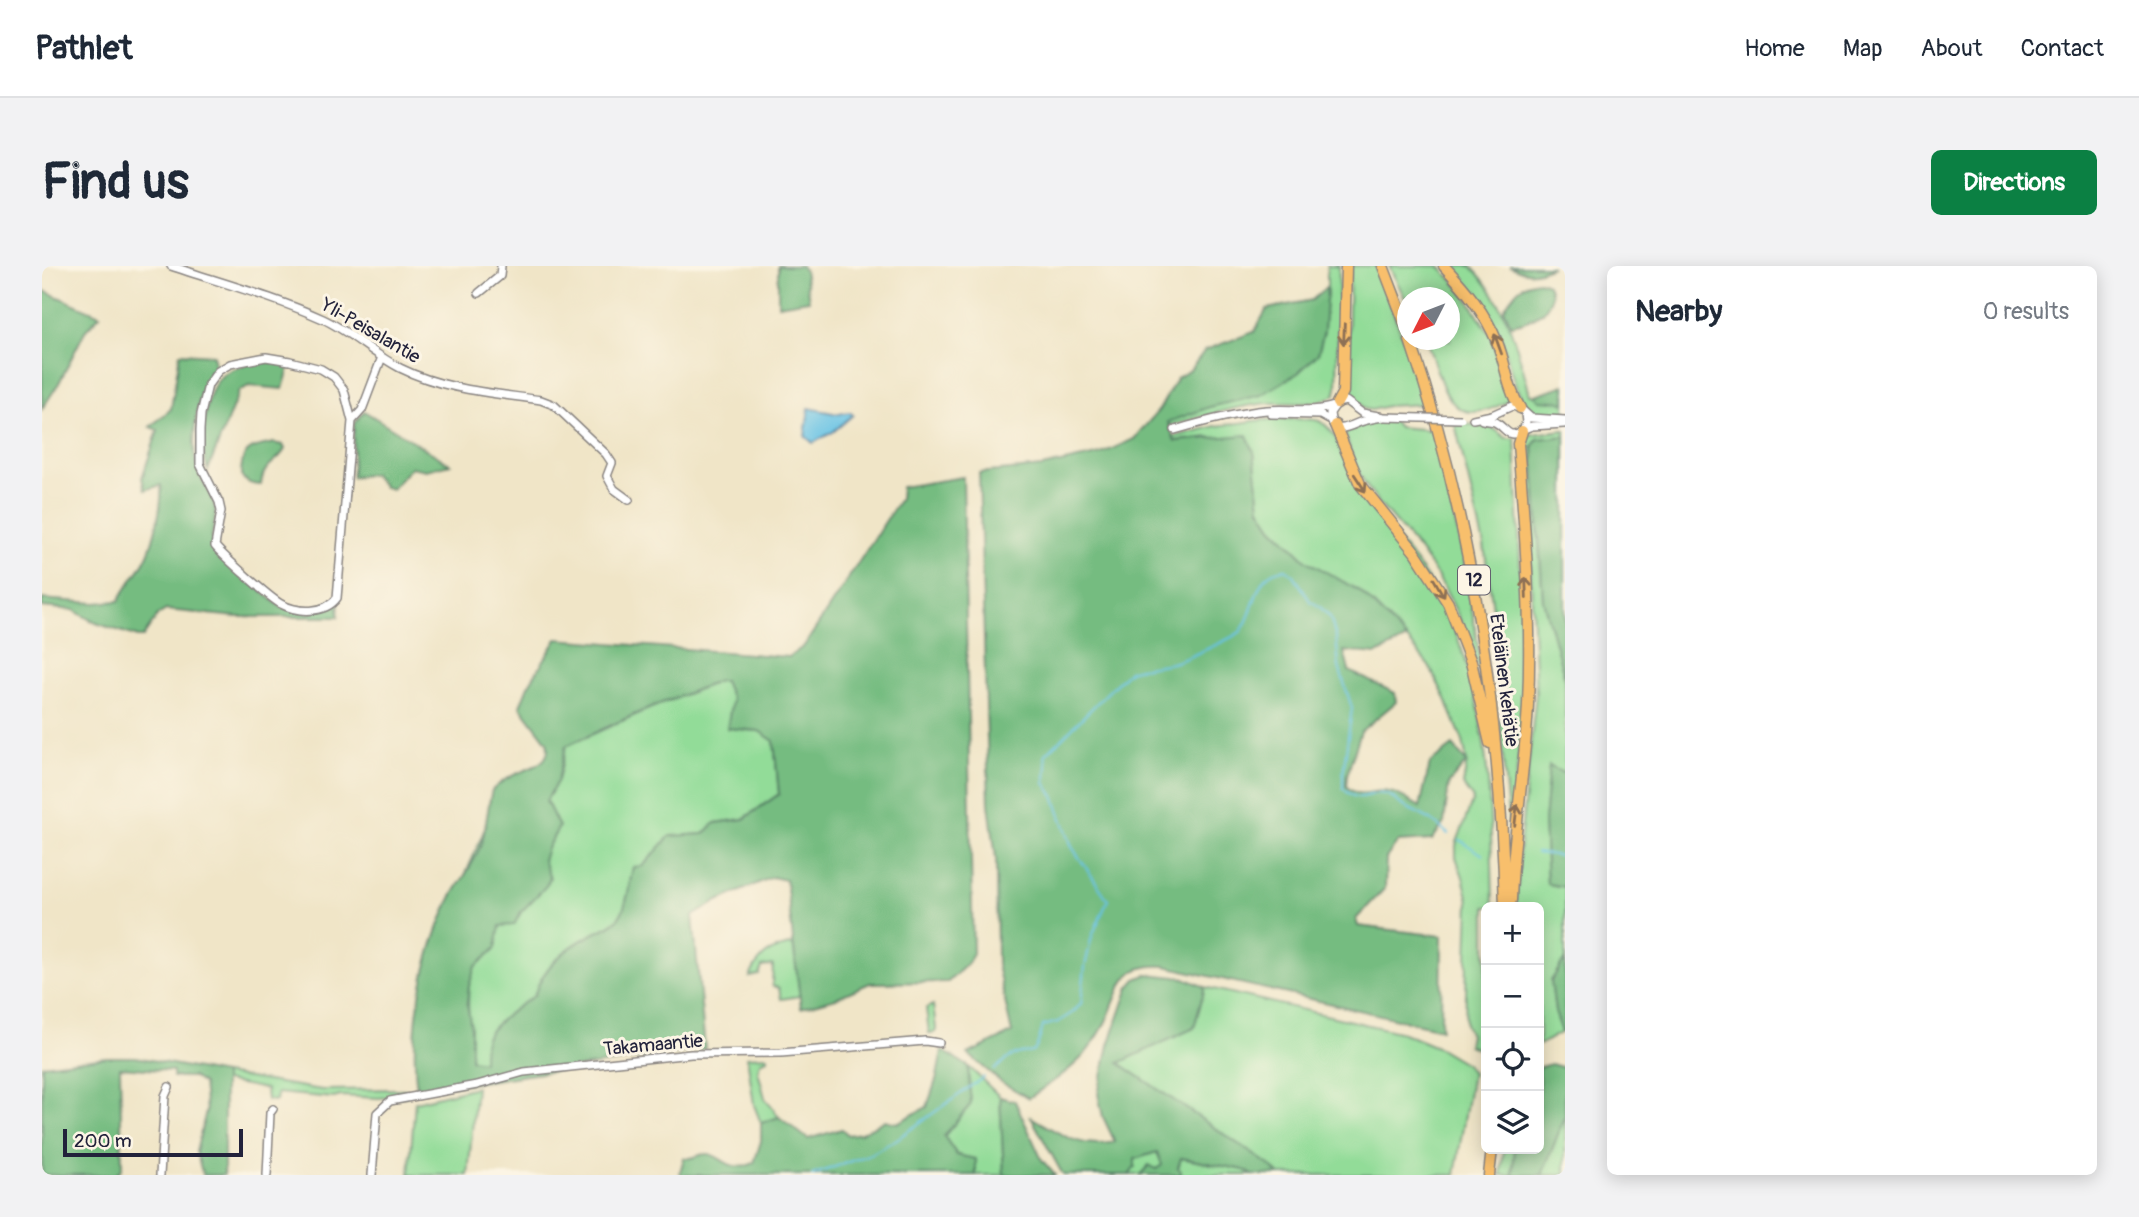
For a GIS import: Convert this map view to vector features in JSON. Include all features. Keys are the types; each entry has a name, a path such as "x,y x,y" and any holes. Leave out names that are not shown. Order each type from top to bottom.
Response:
{"highway":[{"path":"1336,404 1343,392 1346,266"},
{"path":"1383,266 1397,302"},
{"path":"1444,266 1473,299 1492,329 1512,396 1523,411"},
{"name":"Eteläinen kehätie","path":"1413,350 1448,463 1470,559 1492,699 1503,827 1505,902"},
{"path":"1333,423 1360,484 1426,566 1460,628 1487,725 1503,827"},
{"path":"1510,902 1528,701 1527,609 1518,444 1522,430"},
{"path":"1489,1175 1491,1154"}],"street":[{"name":"Yli-Peisalantie","path":"171,266 298,308 344,329 382,358 401,368 449,387 541,400 554,405 606,454 612,463 607,475 614,489 629,500"},
{"path":"479,293 500,276 500,266"},
{"path":"352,421 344,390 334,377 321,369 290,361 266,357 230,364 218,371 208,385 201,414 200,464 221,511 215,546 282,604 308,611 322,609 337,598 352,421 362,410 382,358"},
{"path":"1175,430 1249,413 1323,408 1346,401 1365,414 1384,417 1492,421 1510,434 1532,426 1565,422"},
{"path":"1333,423 1330,413 1336,404"},
{"path":"1473,419 1492,415 1508,407 1523,411 1535,419 1565,422"},
{"path":"1522,430 1526,422 1523,411"},
{"path":"1249,413 1320,415 1346,428 1366,420 1384,417"},
{"name":"Takamaantie","path":"372,1175 377,1113 390,1101 524,1072 691,1054 781,1053 925,1041 939,1043"},
{"path":"160,1175 165,1096 169,1087"},
{"path":"267,1175 272,1109"}],"green space":[{"path":"778,266 801,266 809,300 778,305"},
{"path":"1327,266 1339,266 1335,395 1317,402 1270,403 1237,408 1169,426 1168,422 1298,373 1318,353 1324,331"},
{"path":"1350,266 1376,266 1397,322 1397,350 1407,350 1425,404 1387,406 1372,410 1365,409 1354,398 1347,397"},
{"path":"1389,266 1439,266 1458,287 1400,287"},
{"path":"1450,266 1471,266 1484,280 1509,326 1530,394 1565,402 1565,413 1534,413 1526,404 1516,387 1501,338 1491,318"},
{"path":"1510,266 1552,266 1531,272"},
{"path":"1540,281 1548,284 1551,293 1547,307 1527,321 1511,325 1504,309 1507,304 1523,286"},
{"path":"1327,287 1324,331 1318,354 1298,373 1261,395 1210,407 1168,422 1175,441 1247,435 1254,452 1260,508 1272,527 1307,561 1361,592 1407,639 1377,654 1344,651 1349,671 1395,693 1396,702 1361,731 1346,786 1356,793 1393,793 1420,807 1430,763 1453,746 1467,762 1449,783 1444,823 1432,840 1398,842 1386,858 1385,888 1356,919 1358,926 1442,936 1441,1029 1165,966 1151,966 1140,968 1126,978 1103,1026 1085,1054 1066,1072 1029,1098 1001,1082 968,1054 1012,1033 997,965 996,858 989,804 979,473 1042,467 1101,454 1134,439 1159,410 1177,378 1190,370 1205,350 1254,332 1267,309 1312,300"},
{"path":"1460,289 1491,336 1510,400 1473,412 1461,409 1444,389 1430,350 1460,350"},
{"path":"42,290 100,315 85,331 59,383 42,409"},
{"path":"180,353 213,355 215,365 203,388 194,433 199,474 215,508 213,550 281,607 309,613 339,601 338,617 237,617 166,610 158,615 143,637 138,637 96,623 73,610 42,607 42,599 95,603 119,601 145,560 156,529 161,492 161,485 145,490 142,478 158,430 150,427 171,409"},
{"path":"254,362 290,365 283,389 249,386 239,391 208,470 203,437 209,398 219,379 226,373"},
{"path":"1565,385 1565,402 1539,400 1535,395"},
{"path":"364,411 450,464 426,470 411,467 392,489 384,487 373,474 352,477 354,424"},
{"path":"1308,419 1327,426 1338,443 1361,493 1413,559 1446,608 1468,667 1476,700 1483,734 1490,803 1493,902 1481,902 1481,1051 1468,1045 1470,1035 1465,1024 1469,901 1456,857 1456,845 1473,799 1463,785 1467,762 1463,741 1444,695 1429,666 1361,592 1307,561 1272,527 1260,508 1254,452 1209,437 1174,441 1173,437 1216,426 1261,420"},
{"path":"1392,420 1398,427 1433,430 1464,560 1484,685 1460,621 1437,576 1420,551 1374,497 1353,458 1345,433 1368,423"},
{"path":"1455,424 1489,425 1506,438 1515,438 1525,688 1511,829 1500,720 1508,715 1484,545"},
{"path":"1565,430 1565,438 1538,439 1532,447 1543,600 1565,679 1565,774 1549,767 1544,822 1547,884 1565,887 1565,959 1551,981 1555,1012 1562,1032 1544,1042 1544,902 1516,902 1536,694 1525,442 1528,435"},
{"path":"1565,436 1565,679 1543,600 1533,445 1538,439"},
{"path":"273,443 283,445 285,449 282,454 264,472 261,485 248,482 241,476 245,455 253,448"},
{"path":"963,477 973,954 967,964 948,982 870,983 836,998 801,1008 786,880 772,877 718,901 693,916 705,1049 417,1091 417,1017 420,992 433,944 451,898 480,847 492,790 510,777 539,764 547,755 547,742 520,706 528,686 557,639 789,657 804,646 900,499 901,487","holes":["724,681 732,700 727,728 759,731 774,741 779,794 744,819 715,823 704,834 670,836 643,866 633,867 626,902 617,920 574,945 557,959 543,976 534,996 506,1015 488,1034 483,1062 471,1060 471,1027 467,1003 469,986 475,967 496,948 500,926 514,925 521,912 546,886 550,878 543,860 559,827 546,801 558,780 566,746 649,708"]},
{"path":"797,656 744,730 759,731 774,741 779,794 743,819 715,823 704,834 685,836 669,842 643,866 633,868 626,902 617,920 574,945 557,959 543,976 534,996 506,1016 488,1034 484,1042 483,1062 471,1060 469,986 430,955 493,806 548,846 559,827 546,801 558,780 566,746 719,681 724,680 729,692 788,657"},
{"path":"1549,766 1565,774 1565,887 1547,884 1544,822"},
{"path":"793,944 800,996 781,999 779,988 772,986 773,965 762,967 759,975 750,977 766,954"},
{"path":"1565,959 1565,1031 1562,1032 1555,1012 1551,981"},
{"path":"1148,974 1185,978 1205,987 1194,1028 1119,1063 1272,1167 1279,1175 1253,1175 1244,1170 1181,1158 1178,1168 1182,1175 1140,1175 1149,1165 1156,1169 1162,1165 1157,1152 1135,1159 1135,1167 1129,1175 1063,1175 1031,1117 1081,1142 1115,1142 1103,1117 1098,1094 1109,1045 1129,987 1136,979"},
{"path":"1205,987 1403,1033 1439,1048 1466,1064 1472,1073 1455,1175 1279,1175 1272,1167 1118,1062 1194,1028"},
{"path":"933,1005 936,1029 935,1032 929,1033 926,1008"},
{"path":"942,1050 968,1066 971,1104 944,1136 957,1155 976,1159 976,1175 682,1175 680,1172 684,1158 703,1154 738,1167 754,1163 761,1141 761,1123 779,1117 808,1139 842,1129 848,1135 861,1133 885,1120 897,1123 927,1107"},
{"path":"767,1056 767,1059 760,1062 758,1071 765,1098 779,1117 761,1123 754,1105 747,1057"},
{"path":"107,1057 136,1057 224,1074 224,1175 203,1175 196,1152 206,1111 203,1084 193,1077 173,1077 173,1071 120,1067 122,1168 116,1175 42,1175 42,1065"},
{"path":"1551,1064 1565,1068 1565,1116 1542,1175 1513,1175 1515,1154 1544,1154 1544,1066"},
{"path":"968,1066 1000,1097 1004,1175 976,1175 976,1160 957,1155 944,1136 971,1104"},
{"path":"224,1074 322,1090 405,1089 407,1096 334,1098 277,1093 276,1101 267,1100 266,1089 224,1081"},
{"path":"476,1087 468,1175 409,1175 415,1102"},
{"path":"1000,1097 1015,1101 1042,1160 1055,1175 1004,1175"},
{"path":"1565,1116 1565,1175 1542,1175"},
{"path":"1157,1152 1163,1165 1156,1169 1149,1165 1140,1175 1129,1175 1135,1167 1135,1159"},
{"path":"1503,1154 1514,1154 1512,1175 1501,1175"},
{"path":"1181,1158 1245,1170 1253,1175 1182,1175 1178,1168"}],"water":[{"path":"809,408 838,414 850,412 853,415 833,432 813,443 805,436"}],"waterway":[{"path":"994,1070 1017,1054 1034,1051 1043,1026 1058,1022 1081,1004 1085,966 1092,936 1108,900 1072,847 1054,796 1045,783 1045,755 1129,671 1177,661 1241,631 1261,584 1275,571 1286,569 1294,575 1310,601 1330,617 1336,637 1339,667 1352,708 1343,788 1355,797 1388,795 1431,820 1448,834"},
{"path":"1460,840 1483,855"},
{"path":"1536,853 1565,856"},
{"path":"812,1175 871,1154 897,1139 984,1077"}]}
